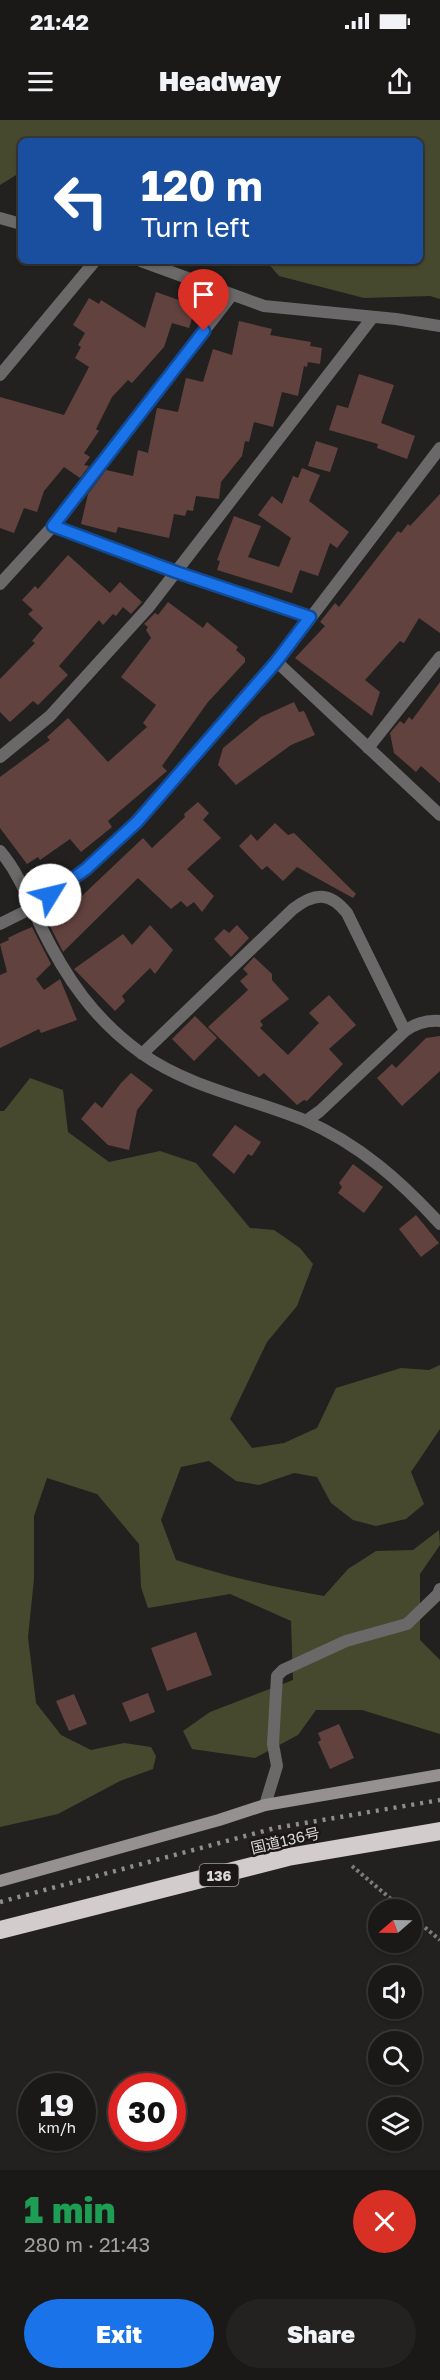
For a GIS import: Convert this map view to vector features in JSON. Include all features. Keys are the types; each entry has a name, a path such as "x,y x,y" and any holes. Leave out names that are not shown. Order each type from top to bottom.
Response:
{"highway":[{"name":"国道136号","path":"0,1930 288,1857 440,1831"}],"street":[{"path":"0,218 18,223"},
{"path":"0,375 92,264"},
{"path":"149,264 231,296 264,306 440,326"},
{"path":"0,584 53,526 231,296"},
{"path":"0,757 50,716 148,608 372,318"},
{"path":"0,924 32,908 86,869 137,822 276,662 440,448"},
{"path":"53,526 176,572 310,617"},
{"path":"368,748 440,657"},
{"path":"276,662 440,815"},
{"path":"0,851 20,881 71,983 104,1021 142,1054 165,1068 224,1094 306,1121 352,1146 380,1165 410,1191 440,1224"},
{"path":"142,1054 293,909 301,902 317,896 328,897 347,913 405,1031"},
{"path":"306,1121 320,1111 405,1031 415,1024 440,1021"},
{"path":"265,1805 277,1766 273,1744 277,1676 283,1670 346,1641 407,1624 422,1611 440,1589"},
{"path":"0,1881 265,1805 440,1775"}],"path":[{"path":"331,1848 391,1899"},
{"path":"422,1925 440,1940"}],"green space":[{"path":"0,120 440,120 440,299 430,296 364,298 279,276 269,264 423,264 423,138 18,138 18,174 0,185"},
{"path":"30,1078 63,1090 68,1132 109,1162 160,1151 196,1163 250,1228 274,1230 300,1248 313,1264 297,1306 267,1342 230,1419 252,1448 284,1443 317,1428 336,1388 401,1368 429,1370 440,1365 440,1429 411,1472 424,1504 406,1519 376,1526 353,1520 331,1503 317,1477 294,1473 259,1485 236,1481 209,1461 181,1467 161,1520 176,1560 249,1581 324,1596 348,1569 376,1551 413,1550 439,1530 440,1545 420,1574 420,1640 440,1660 440,1734 362,1710 316,1710 298,1735 255,1758 192,1749 183,1731 210,1712 293,1680 291,1621 230,1594 148,1608 141,1587 139,1544 97,1494 47,1478 34,1516 34,1579 28,1637 36,1703 61,1735 91,1750 124,1743 151,1747 156,1756 153,1769 120,1781 58,1814 0,1827 0,1111 4,1111"}],"building":[{"path":"156,292 196,306 189,328 172,323 164,347 132,383 128,380 112,397 96,429 99,431 84,453 90,457 84,465 89,466 80,478 64,467 44,491 37,512 24,508 14,533 0,528 0,397 64,415 89,367 75,358 81,347 78,345 85,333 73,325 89,298 99,304 101,300 145,328"},
{"path":"239,321 272,329 270,335 311,342 310,346 322,348 320,364 308,362 307,367 304,366 298,396 282,392 273,427 254,422 249,442 245,441 242,456 221,482 219,499 196,496 193,511 187,510 185,516 174,514 169,538 118,527 116,533 81,524 88,494 106,470 133,476 138,450 148,453 157,408 178,412 186,378 203,382 213,349 232,355"},
{"path":"359,374 394,385 381,423 415,436 407,459 377,448 378,444 329,430 337,405 348,408"},
{"path":"316,441 338,448 330,472 308,466"},
{"path":"302,468 320,475 309,501 349,532 337,548 330,543 318,576 300,570 292,593 217,570 220,561 217,560 234,516 261,526 248,557 279,567 291,538 258,515 272,496 282,504 293,476 298,478"},
{"path":"440,494 440,633 419,618 404,643 400,641 365,680 380,692 372,716 295,658 325,626 320,622 335,603 339,607 398,531 401,533 408,524 410,526"},
{"path":"68,555 110,593 120,582 142,602 131,614 123,607 116,616 113,614 103,625 99,620 59,666 68,675 38,705 33,701 10,722 0,712 0,679 35,643 32,641 43,628 28,614 33,610 22,600 35,586 38,589"},
{"path":"168,602 203,628 207,622 238,647 236,650 245,658 245,662 208,702 162,766 167,771 108,821 112,827 81,852 70,839 40,860 38,857 27,864 0,828 0,777 50,740 47,737 68,718 108,762 147,727 143,723 156,705 121,677 151,638 146,630 148,627 144,624 155,613 158,615"},
{"path":"440,682 440,783 421,766 416,772 394,753 390,733 400,721 404,724 409,717 412,720"},
{"path":"294,702 299,712 304,711 315,735 291,745 236,785 218,765 223,748 261,717"},
{"path":"198,802 209,813 203,820 221,838 187,869 214,896 202,912 194,902 187,907 181,901 171,909 138,878 63,952 48,922 51,920 50,917 67,910 143,838 152,848"},
{"path":"275,823 288,835 294,833 356,894 353,898 297,867 283,881 267,866 262,870 239,846 251,834 257,841"},
{"path":"150,925 173,950 155,974 150,968 122,996 125,1001 115,1011 74,969 123,934 132,945"},
{"path":"237,925 249,938 231,957 214,939 224,929 229,933"},
{"path":"32,927 51,964 36,979 44,990 60,979 77,1020 41,1033 39,1029 0,1048 0,975 7,972 0,944"},
{"path":"254,957 272,974 272,980 289,999 260,1021 263,1025 260,1028 288,1055 319,1023 309,1013 329,995 356,1025 329,1049 343,1064 307,1101 304,1100 297,1105 264,1073 259,1077 208,1027 248,990 240,981 248,974 243,969"},
{"path":"195,1016 217,1038 194,1061 172,1039"},
{"path":"440,1036 440,1071 402,1106 377,1078 392,1064 396,1068 426,1038"},
{"path":"131,1073 153,1090 137,1110 129,1150 108,1145 81,1119 95,1102 102,1108"},
{"path":"235,1125 261,1142 252,1156 248,1154 234,1174 212,1155"},
{"path":"353,1164 383,1187 364,1213 338,1193 342,1187 339,1183"},
{"path":"416,1215 439,1243 421,1257 399,1229"},
{"path":"196,1632 212,1675 167,1691 151,1648"},
{"path":"148,1693 155,1712 130,1722 122,1703"},
{"path":"74,1694 87,1724 69,1731 56,1701"},
{"path":"339,1724 354,1758 330,1769 318,1742 321,1740 318,1733"}],"railway":[{"path":"0,1902 275,1828 440,1800"}],"route":[{"path":"50,895 86,869 137,822 276,662 310,617 176,572 53,526 204,331"}]}
